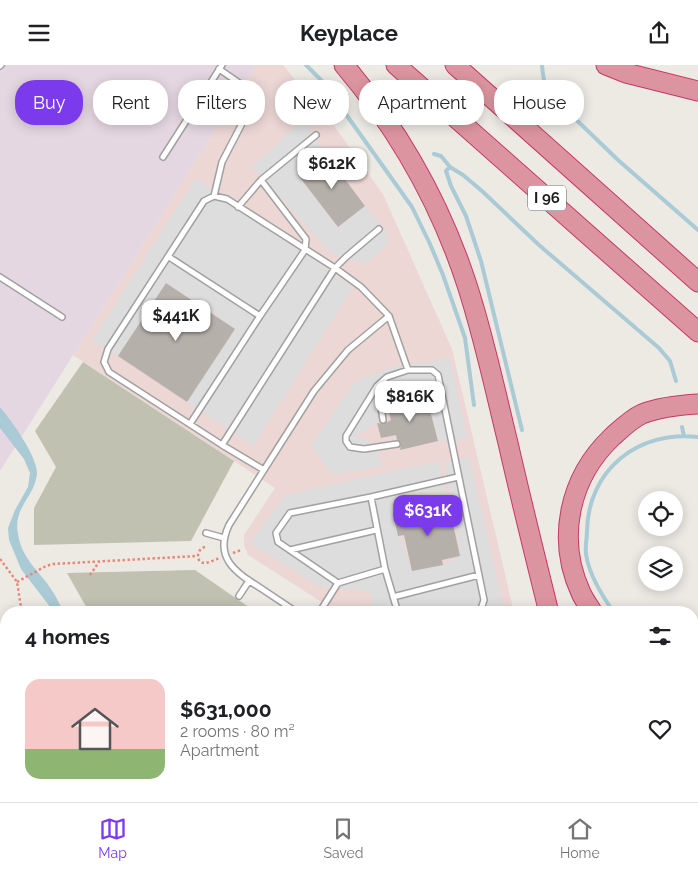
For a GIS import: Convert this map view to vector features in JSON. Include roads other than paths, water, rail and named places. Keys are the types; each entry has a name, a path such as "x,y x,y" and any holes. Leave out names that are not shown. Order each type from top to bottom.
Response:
{"highway":[{"path":"344,65 377,108 409,157 438,211 456,255 475,310 489,362 547,606"},
{"name":"I 96","path":"396,65 698,332"},
{"name":"I 96","path":"455,65 698,282"},
{"path":"606,65 626,73 698,91"},
{"path":"589,606 582,595 571,566 568,543 568,521 578,483 597,451 622,427 641,415 672,405 698,404"}],"lane":[{"path":"163,157 221,67 248,89 251,101 248,112 222,162 214,196"},
{"path":"238,207 262,180 316,135"},
{"path":"190,424 305,250 306,239 262,180"},
{"path":"264,470 109,372 104,362 108,349 204,201 214,196 227,199 335,268 360,287 389,316 408,370"},
{"path":"222,445 335,268 379,229"},
{"path":"169,257 260,316"},
{"path":"0,277 62,317"},
{"path":"287,606 236,572 226,556 224,538 229,525 314,391 348,349 389,316"},
{"path":"396,444 364,449 350,447 346,441 346,435 378,386 387,377 408,370 432,370 438,375 484,600 482,606"},
{"path":"378,386 383,420"},
{"path":"338,583 278,542 276,533 290,513 458,477"},
{"path":"371,497 376,530 396,606"},
{"path":"290,550 376,530"},
{"path":"206,533 224,538"},
{"path":"323,606 338,583 385,569"},
{"path":"393,597 479,575"},
{"path":"239,596 249,581"}],"water":[{"path":"0,407 17,429 33,457 37,473 36,479 19,515 18,534 27,558 48,585 61,606 49,606 21,569 9,540 8,528 15,510 28,487 30,473 24,459 0,428"}],"waterway":[{"path":"306,65 323,82 412,207 443,275 465,338 474,405"},
{"path":"542,66 545,84 552,97 618,160 698,230"},
{"path":"434,154 441,156 450,167 482,191 539,245 659,348 670,361 676,381"},
{"path":"450,167 446,171 451,186 466,216 481,261 522,430"},
{"path":"682,427 684,436"},
{"path":"610,606 593,577 586,554 590,509 596,490 607,473 620,459 637,448 655,440 676,437 698,437"}]}
